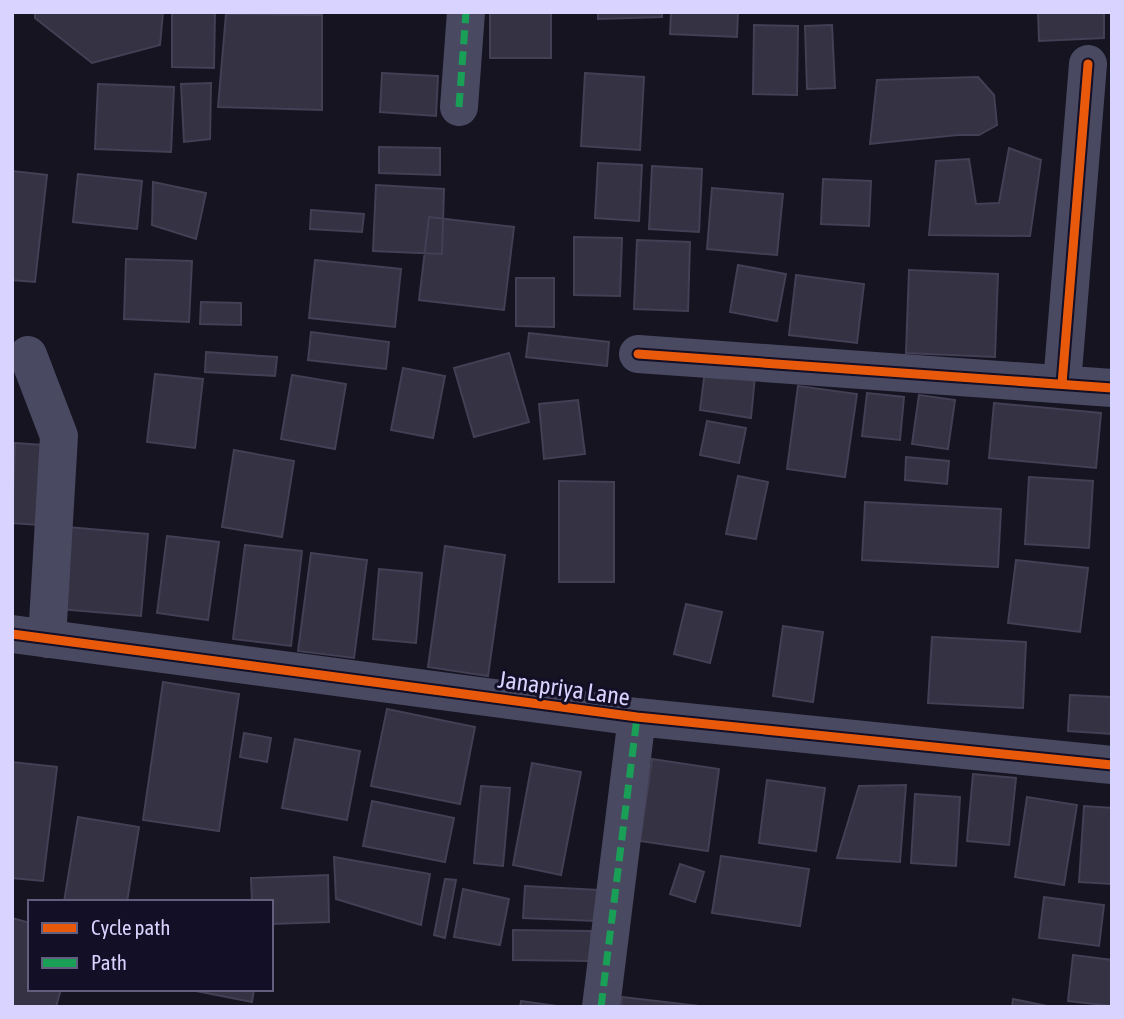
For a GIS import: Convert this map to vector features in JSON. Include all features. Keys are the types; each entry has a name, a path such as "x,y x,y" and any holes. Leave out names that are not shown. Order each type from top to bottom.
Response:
{"street":[{"path":"459,107 466,12"},
{"path":"1062,384 1088,64"},
{"path":"638,354 1112,388"},
{"path":"28,355 59,436 30,637"},
{"name":"Janapriya Lane","path":"30,637 637,717 1112,765"},
{"path":"601,1007 637,717"}],"building":[{"path":"35,12 163,12 160,45 92,63 35,18"},
{"path":"172,12 215,12 214,68 172,67"},
{"path":"490,12 551,12 551,58 490,58"},
{"path":"598,12 662,12 662,17 598,19"},
{"path":"671,12 738,12 737,37 670,34"},
{"path":"1038,12 1104,12 1104,38 1039,41"},
{"path":"226,14 322,15 322,110 218,107"},
{"path":"754,25 798,26 797,95 753,94"},
{"path":"832,25 835,88 807,89 805,26"},
{"path":"382,73 438,76 436,116 380,112"},
{"path":"585,73 644,77 640,150 581,146"},
{"path":"978,77 994,95 997,125 979,135 870,144 877,80"},
{"path":"211,83 210,139 184,142 181,84"},
{"path":"98,84 174,87 171,152 95,149"},
{"path":"379,147 440,148 440,175 379,173"},
{"path":"1009,148 1041,160 1030,236 929,235 936,161 969,159 976,204 999,203"},
{"path":"598,163 642,165 639,221 595,218"},
{"path":"652,166 702,169 699,232 649,229"},
{"path":"12,171 47,175 35,282 12,280"},
{"path":"78,174 142,181 137,229 73,222"},
{"path":"823,179 871,181 869,226 821,224"},
{"path":"153,182 206,193 196,239 152,225"},
{"path":"376,185 444,189 442,254 373,251"},
{"path":"712,188 783,194 777,255 707,249"},
{"path":"311,210 364,214 362,232 310,229"},
{"path":"429,217 514,227 504,310 419,300"},
{"path":"574,237 622,238 620,296 574,295"},
{"path":"637,240 690,242 688,311 634,309"},
{"path":"126,259 192,261 189,322 124,319"},
{"path":"315,260 401,269 395,327 309,318"},
{"path":"738,265 786,274 777,321 730,312"},
{"path":"909,270 998,274 995,357 906,353"},
{"path":"796,275 864,284 857,343 789,335"},
{"path":"516,278 554,278 554,327 516,326"},
{"path":"201,302 241,303 241,325 200,324"},
{"path":"311,332 389,342 386,369 308,360"},
{"path":"529,333 609,342 607,366 526,357"},
{"path":"206,352 277,357 275,376 205,372"},
{"path":"509,353 529,422 474,437 454,368"},
{"path":"403,368 445,376 433,438 391,430"},
{"path":"705,370 755,376 751,418 700,410"},
{"path":"155,374 203,379 195,448 147,442"},
{"path":"292,375 346,384 335,449 281,439"},
{"path":"798,386 857,394 845,477 787,469"},
{"path":"867,393 904,397 900,440 862,436"},
{"path":"919,395 955,400 948,449 912,444"},
{"path":"578,400 585,454 544,459 539,404"},
{"path":"994,403 1101,413 1096,468 989,458"},
{"path":"707,421 746,428 739,463 700,455"},
{"path":"15,443 44,445 39,525 12,523"},
{"path":"234,450 294,461 282,537 222,527"},
{"path":"906,457 949,461 947,484 905,480"},
{"path":"738,476 768,482 756,539 726,534"},
{"path":"1029,477 1093,481 1089,548 1025,544"},
{"path":"559,481 614,482 614,582 559,582"},
{"path":"865,502 1001,509 998,567 862,560"},
{"path":"67,527 148,534 141,616 60,609"},
{"path":"167,536 219,542 208,620 157,613"},
{"path":"245,545 302,551 291,646 233,639"},
{"path":"445,546 505,555 488,676 428,667"},
{"path":"311,553 367,560 354,658 298,651"},
{"path":"1016,560 1088,568 1080,632 1008,623"},
{"path":"379,569 422,573 416,643 373,639"},
{"path":"686,604 722,612 710,663 674,654"},
{"path":"783,626 823,632 813,702 773,696"},
{"path":"932,637 1026,642 1023,708 928,703"},
{"path":"163,682 239,694 219,831 143,820"},
{"path":"1070,695 1112,697 1112,734 1068,731"},
{"path":"387,709 475,727 460,804 371,786"},
{"path":"244,733 271,738 267,762 240,757"},
{"path":"295,739 360,751 347,820 282,808"},
{"path":"652,759 719,769 708,851 640,841"},
{"path":"12,762 57,767 43,881 12,878"},
{"path":"532,763 581,772 561,875 513,865"},
{"path":"973,774 1016,778 1009,845 967,841"},
{"path":"767,780 825,788 816,851 759,843"},
{"path":"906,785 900,862 837,858 859,786"},
{"path":"481,786 510,788 503,866 474,863"},
{"path":"915,794 960,797 956,866 911,863"},
{"path":"1027,797 1077,805 1064,885 1015,877"},
{"path":"372,801 454,818 445,862 363,846"},
{"path":"1084,806 1112,808 1112,884 1079,882"},
{"path":"78,817 139,827 127,900 64,900"},
{"path":"721,856 809,869 800,926 712,913"},
{"path":"334,857 430,874 421,925 336,899"},
{"path":"680,864 704,872 695,902 670,894"},
{"path":"328,875 329,922 273,924 273,900 252,900 251,878"},
{"path":"445,879 456,880 445,938 434,935"},
{"path":"525,886 598,890 596,921 523,918"},
{"path":"463,889 509,899 500,945 454,937"},
{"path":"1044,897 1104,905 1099,946 1039,938"},
{"path":"12,918 28,922 28,991 60,991 56,1007 12,1007"},
{"path":"513,930 591,931 591,961 513,960"},
{"path":"1073,955 1112,960 1112,1006 1068,1001"},
{"path":"196,991 254,991 252,1002"},
{"path":"622,997 708,1007 621,1007"},
{"path":"1013,999 1052,1007 1012,1007"},
{"path":"521,1001 564,1007 520,1007"}],"marked path":[{"path":"459,107 466,12"},
{"path":"601,1007 637,717"}],"cycle path":[{"path":"1062,384 1088,64"},
{"path":"638,354 1112,388"},
{"path":"12,634 637,717 1112,765"}]}
